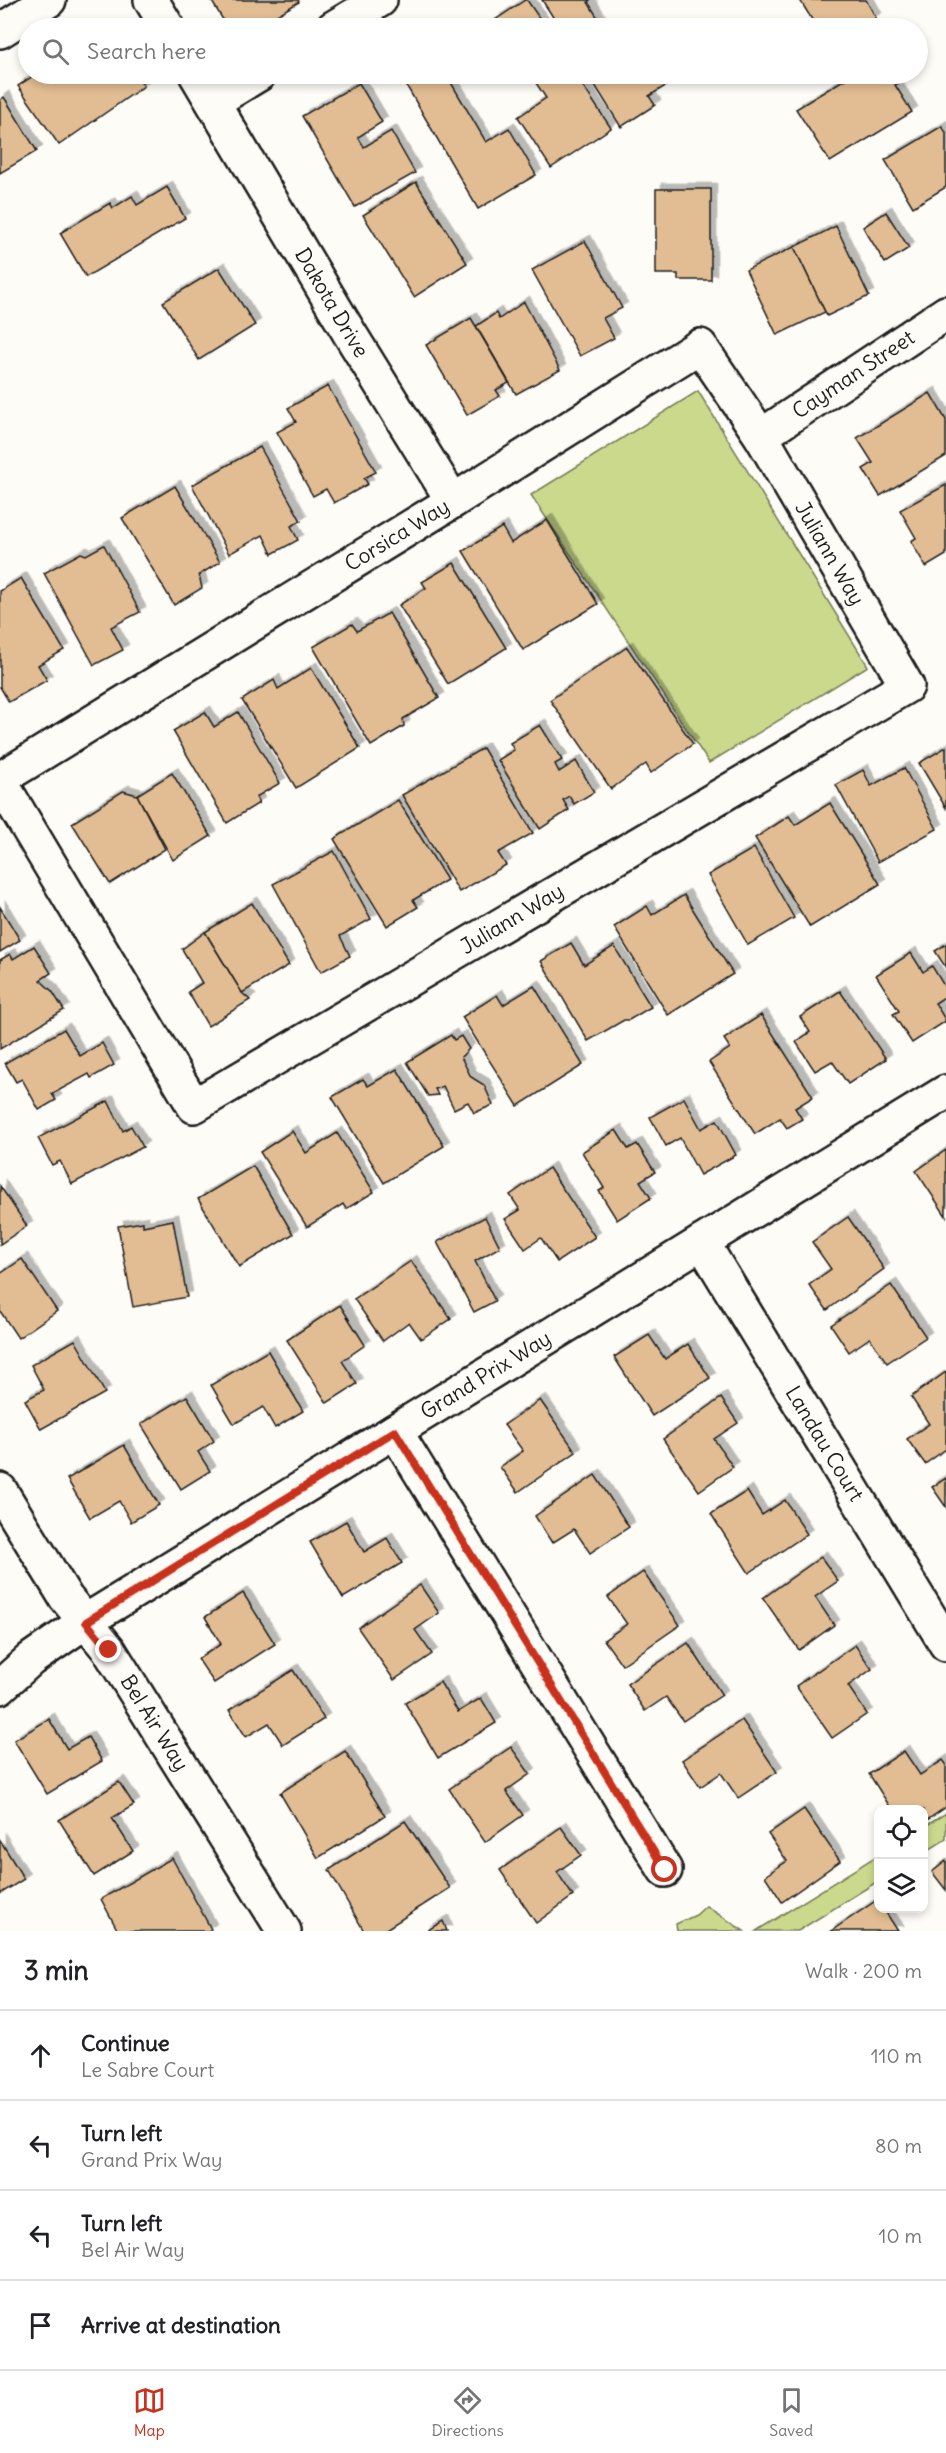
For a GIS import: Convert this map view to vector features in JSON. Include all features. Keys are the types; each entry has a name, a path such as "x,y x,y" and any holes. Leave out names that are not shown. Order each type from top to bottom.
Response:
{"street":[{"path":"21,18 49,0"},
{"path":"151,0 162,18"},
{"path":"350,18 380,0"},
{"path":"0,31 18,20"},
{"name":"Dakota Drive","path":"202,84 350,334 453,501"},
{"path":"213,102 243,84"},
{"name":"Cayman Street","path":"761,436 946,313"},
{"name":"Corsica Way","path":"0,780 700,346 761,436"},
{"name":"Juliann Way","path":"0,780 194,1106 907,686 761,436"},
{"name":"Grand Prix Way","path":"0,1687 31,1659 86,1622 946,1092"},
{"name":"Landau Court","path":"702,1242 946,1644"},
{"path":"395,1431 665,1870"},
{"name":"Bel Air Way","path":"0,1490 66,1598 109,1650 284,1931"}],"green space":[{"path":"698,391 868,666 709,763 531,495"},
{"path":"946,1813 946,1839 928,1850 928,1824"},
{"path":"874,1857 874,1884 798,1931 756,1931"},
{"path":"706,1906 744,1931 677,1931 676,1924 696,1915"}],"building":[{"path":"211,0 298,0 299,2 272,18 222,18"},
{"path":"527,0 539,18 498,18"},
{"path":"542,0 590,0 588,2 598,18 554,18"},
{"path":"800,0 866,0 876,18 811,18"},
{"path":"21,84 143,84 144,86 59,145 18,86"},
{"path":"360,84 382,122 358,137 364,147 391,131 415,173 355,207 302,116"},
{"path":"405,84 452,84 486,142 509,128 536,175 478,209"},
{"path":"537,84 582,84 611,128 551,168 518,117 546,98"},
{"path":"594,84 669,84 649,96 655,105 621,127"},
{"path":"837,84 897,84 895,85 912,112 830,162 796,109"},
{"path":"4,97 37,151 0,173 0,100"},
{"path":"942,126 946,133 946,187 913,207 885,160"},
{"path":"416,182 467,263 414,297 363,215"},
{"path":"167,187 185,218 86,277 60,233 110,203 113,208 132,196 137,205"},
{"path":"656,189 711,189 711,280 678,280 678,274 656,274"},
{"path":"886,212 909,248 885,263 863,227"},
{"path":"836,226 869,296 827,316 794,247"},
{"path":"585,241 622,308 603,318 614,338 580,356 532,270"},
{"path":"794,247 825,312 777,335 746,270"},
{"path":"219,268 255,325 199,360 163,302"},
{"path":"524,302 560,370 516,394 476,326 496,313 499,319"},
{"path":"471,318 509,383 496,390 500,396 467,415 426,345"},
{"path":"328,386 376,472 364,478 368,484 334,503 326,489 313,496 277,432 296,422 288,408"},
{"path":"930,393 946,420 946,456 880,496 863,469 873,463 857,438"},
{"path":"260,447 301,521 291,526 298,540 272,554 263,535 229,554 192,485"},
{"path":"946,485 946,555 926,567 911,541 916,538 900,510"},
{"path":"175,486 220,562 199,575 202,588 174,605 122,518"},
{"path":"547,520 598,604 523,650 463,551 502,527 511,543"},
{"path":"104,545 140,612 111,627 123,650 94,665 44,573 81,553 86,555"},
{"path":"454,563 506,648 448,684 399,605 426,588 422,582"},
{"path":"21,578 64,650 38,665 47,680 9,702 0,687 0,591"},
{"path":"389,613 439,698 403,719 404,726 371,746 313,647 352,624 357,631"},
{"path":"627,647 693,744 651,773 646,764 611,789 550,700"},
{"path":"311,668 360,748 296,788 242,700 274,680 278,689"},
{"path":"205,712 214,727 238,712 280,783 256,797 259,803 227,823 173,731"},
{"path":"540,725 562,760 555,764 559,772 576,761 594,792 574,804 569,796 563,800 569,810 540,829 498,760 514,750 510,743"},
{"path":"946,747 946,808 919,763"},
{"path":"483,748 533,833 498,853 506,865 459,892 402,795"},
{"path":"904,768 937,829 878,862 836,785 863,770 871,786"},
{"path":"172,773 211,836 173,860 137,795"},
{"path":"123,791 137,795 165,849 110,884 72,823"},
{"path":"398,800 447,880 413,900 418,907 387,926 334,839"},
{"path":"830,803 880,884 810,927 755,838 789,816 795,825"},
{"path":"754,848 794,918 748,945 708,875"},
{"path":"334,851 371,919 340,936 350,956 321,972 273,884"},
{"path":"684,895 733,974 668,1015 614,927 647,906 652,915"},
{"path":"252,903 289,965 242,993 205,932"},
{"path":"0,907 20,940 0,952"},
{"path":"205,932 242,993 250,1000 208,1026 188,992 202,983 182,949"},
{"path":"571,943 584,965 614,946 651,1007 588,1041 541,961"},
{"path":"946,944 946,968 935,951"},
{"path":"34,946 51,973 40,980 52,991 64,1010 0,1049 0,960 10,954 13,959"},
{"path":"911,953 923,972 932,966 946,989 946,996 935,1003 946,1021 912,1043 893,1014 899,1011 876,975"},
{"path":"534,986 583,1065 518,1106 462,1017 497,995 503,1005"},
{"path":"840,991 886,1059 848,1084 832,1061 815,1071 796,1042 810,1032 800,1017"},
{"path":"761,1015 813,1097 795,1108 802,1119 787,1128 780,1118 755,1134 709,1062 730,1048 724,1039"},
{"path":"64,1029 80,1056 102,1043 114,1065 91,1078 89,1074 52,1094 56,1100 39,1110 22,1079 16,1082 5,1063"},
{"path":"451,1035 454,1040 461,1036 469,1049 461,1057 471,1077 484,1085 493,1105 474,1113 468,1102 454,1109 443,1086 435,1089 438,1095 428,1096 407,1062"},
{"path":"397,1069 444,1146 384,1183 332,1097 363,1079 368,1086"},
{"path":"684,1098 701,1129 717,1120 736,1155 700,1175 680,1138 666,1146 650,1117"},
{"path":"108,1101 123,1131 131,1126 143,1147 72,1184 60,1161 52,1165 38,1138"},
{"path":"616,1130 628,1149 637,1144 655,1172 640,1181 651,1198 617,1220 599,1191 604,1188 582,1152"},
{"path":"292,1131 306,1153 337,1133 374,1192 346,1209 343,1204 307,1227 260,1152"},
{"path":"946,1150 946,1216 916,1171"},
{"path":"253,1166 293,1234 239,1267 198,1199"},
{"path":"549,1168 595,1237 557,1262 541,1238 525,1249 505,1219 520,1210 510,1195"},
{"path":"0,1186 27,1226 0,1244"},
{"path":"485,1217 500,1247 475,1261 495,1301 474,1312 437,1242"},
{"path":"848,1217 884,1269 827,1310 809,1285 831,1269 812,1242"},
{"path":"173,1220 187,1297 133,1307 118,1226 143,1222 143,1226"},
{"path":"22,1259 57,1311 18,1338 0,1311 0,1274"},
{"path":"411,1261 451,1319 421,1339 409,1322 383,1341 354,1299"},
{"path":"891,1285 926,1337 887,1363 870,1338 849,1352 831,1325"},
{"path":"340,1305 365,1345 342,1361 357,1384 327,1403 287,1340"},
{"path":"649,1335 665,1359 688,1344 710,1378 652,1416 614,1357"},
{"path":"75,1340 105,1393 41,1429 25,1400 44,1390 31,1365"},
{"path":"268,1351 303,1411 275,1428 263,1407 234,1424 211,1385"},
{"path":"946,1372 946,1449 925,1464 907,1439 929,1424 911,1397"},
{"path":"187,1396 214,1441 198,1452 210,1471 181,1489 141,1424"},
{"path":"721,1398 738,1423 714,1439 733,1467 699,1491 663,1439"},
{"path":"540,1400 576,1452 518,1492 500,1467 523,1451 504,1425"},
{"path":"124,1445 159,1505 131,1522 119,1501 90,1518 67,1479"},
{"path":"595,1475 629,1527 590,1553 574,1529 552,1543 535,1516"},
{"path":"946,1478 946,1507 932,1487"},
{"path":"747,1491 762,1515 785,1500 807,1534 749,1573 711,1514"},
{"path":"346,1521 364,1552 387,1538 402,1563 343,1598 310,1542"},
{"path":"821,1557 838,1581 815,1597 834,1625 799,1650 763,1598"},
{"path":"643,1572 680,1625 622,1665 604,1640 627,1624 608,1597"},
{"path":"420,1585 439,1613 415,1630 432,1654 394,1680 358,1628"},
{"path":"243,1593 275,1644 214,1683 198,1659 221,1644 205,1617"},
{"path":"688,1643 722,1695 683,1721 666,1697 645,1711 627,1684"},
{"path":"855,1645 872,1669 848,1686 867,1714 832,1738 796,1686"},
{"path":"293,1670 324,1719 283,1745 269,1723 246,1737 229,1710"},
{"path":"440,1682 458,1712 481,1698 496,1723 438,1758 405,1703"},
{"path":"49,1719 67,1749 88,1737 102,1761 47,1794 14,1740"},
{"path":"742,1720 777,1772 738,1798 721,1773 700,1787 682,1760"},
{"path":"511,1747 530,1774 506,1791 523,1815 485,1842 449,1789"},
{"path":"345,1751 385,1816 318,1858 280,1793"},
{"path":"904,1751 920,1775 943,1760 946,1764 946,1807 928,1819 928,1805 889,1805 869,1774"},
{"path":"119,1782 134,1805 112,1818 133,1851 94,1876 59,1820"},
{"path":"804,1809 840,1861 782,1902 765,1876 787,1861 768,1834"},
{"path":"405,1821 450,1888 383,1931 364,1931 329,1870"},
{"path":"561,1827 581,1855 557,1872 573,1896 536,1923 500,1870"},
{"path":"0,1840 24,1879 0,1894"},
{"path":"172,1858 211,1929 208,1931 118,1931 101,1899"},
{"path":"946,1861 946,1890 932,1872"},
{"path":"874,1902 874,1913 886,1913 898,1931 831,1931"},
{"path":"443,1921 447,1931 426,1931"}],"route":[{"path":"109,1650 86,1622 395,1431 665,1870"}]}
